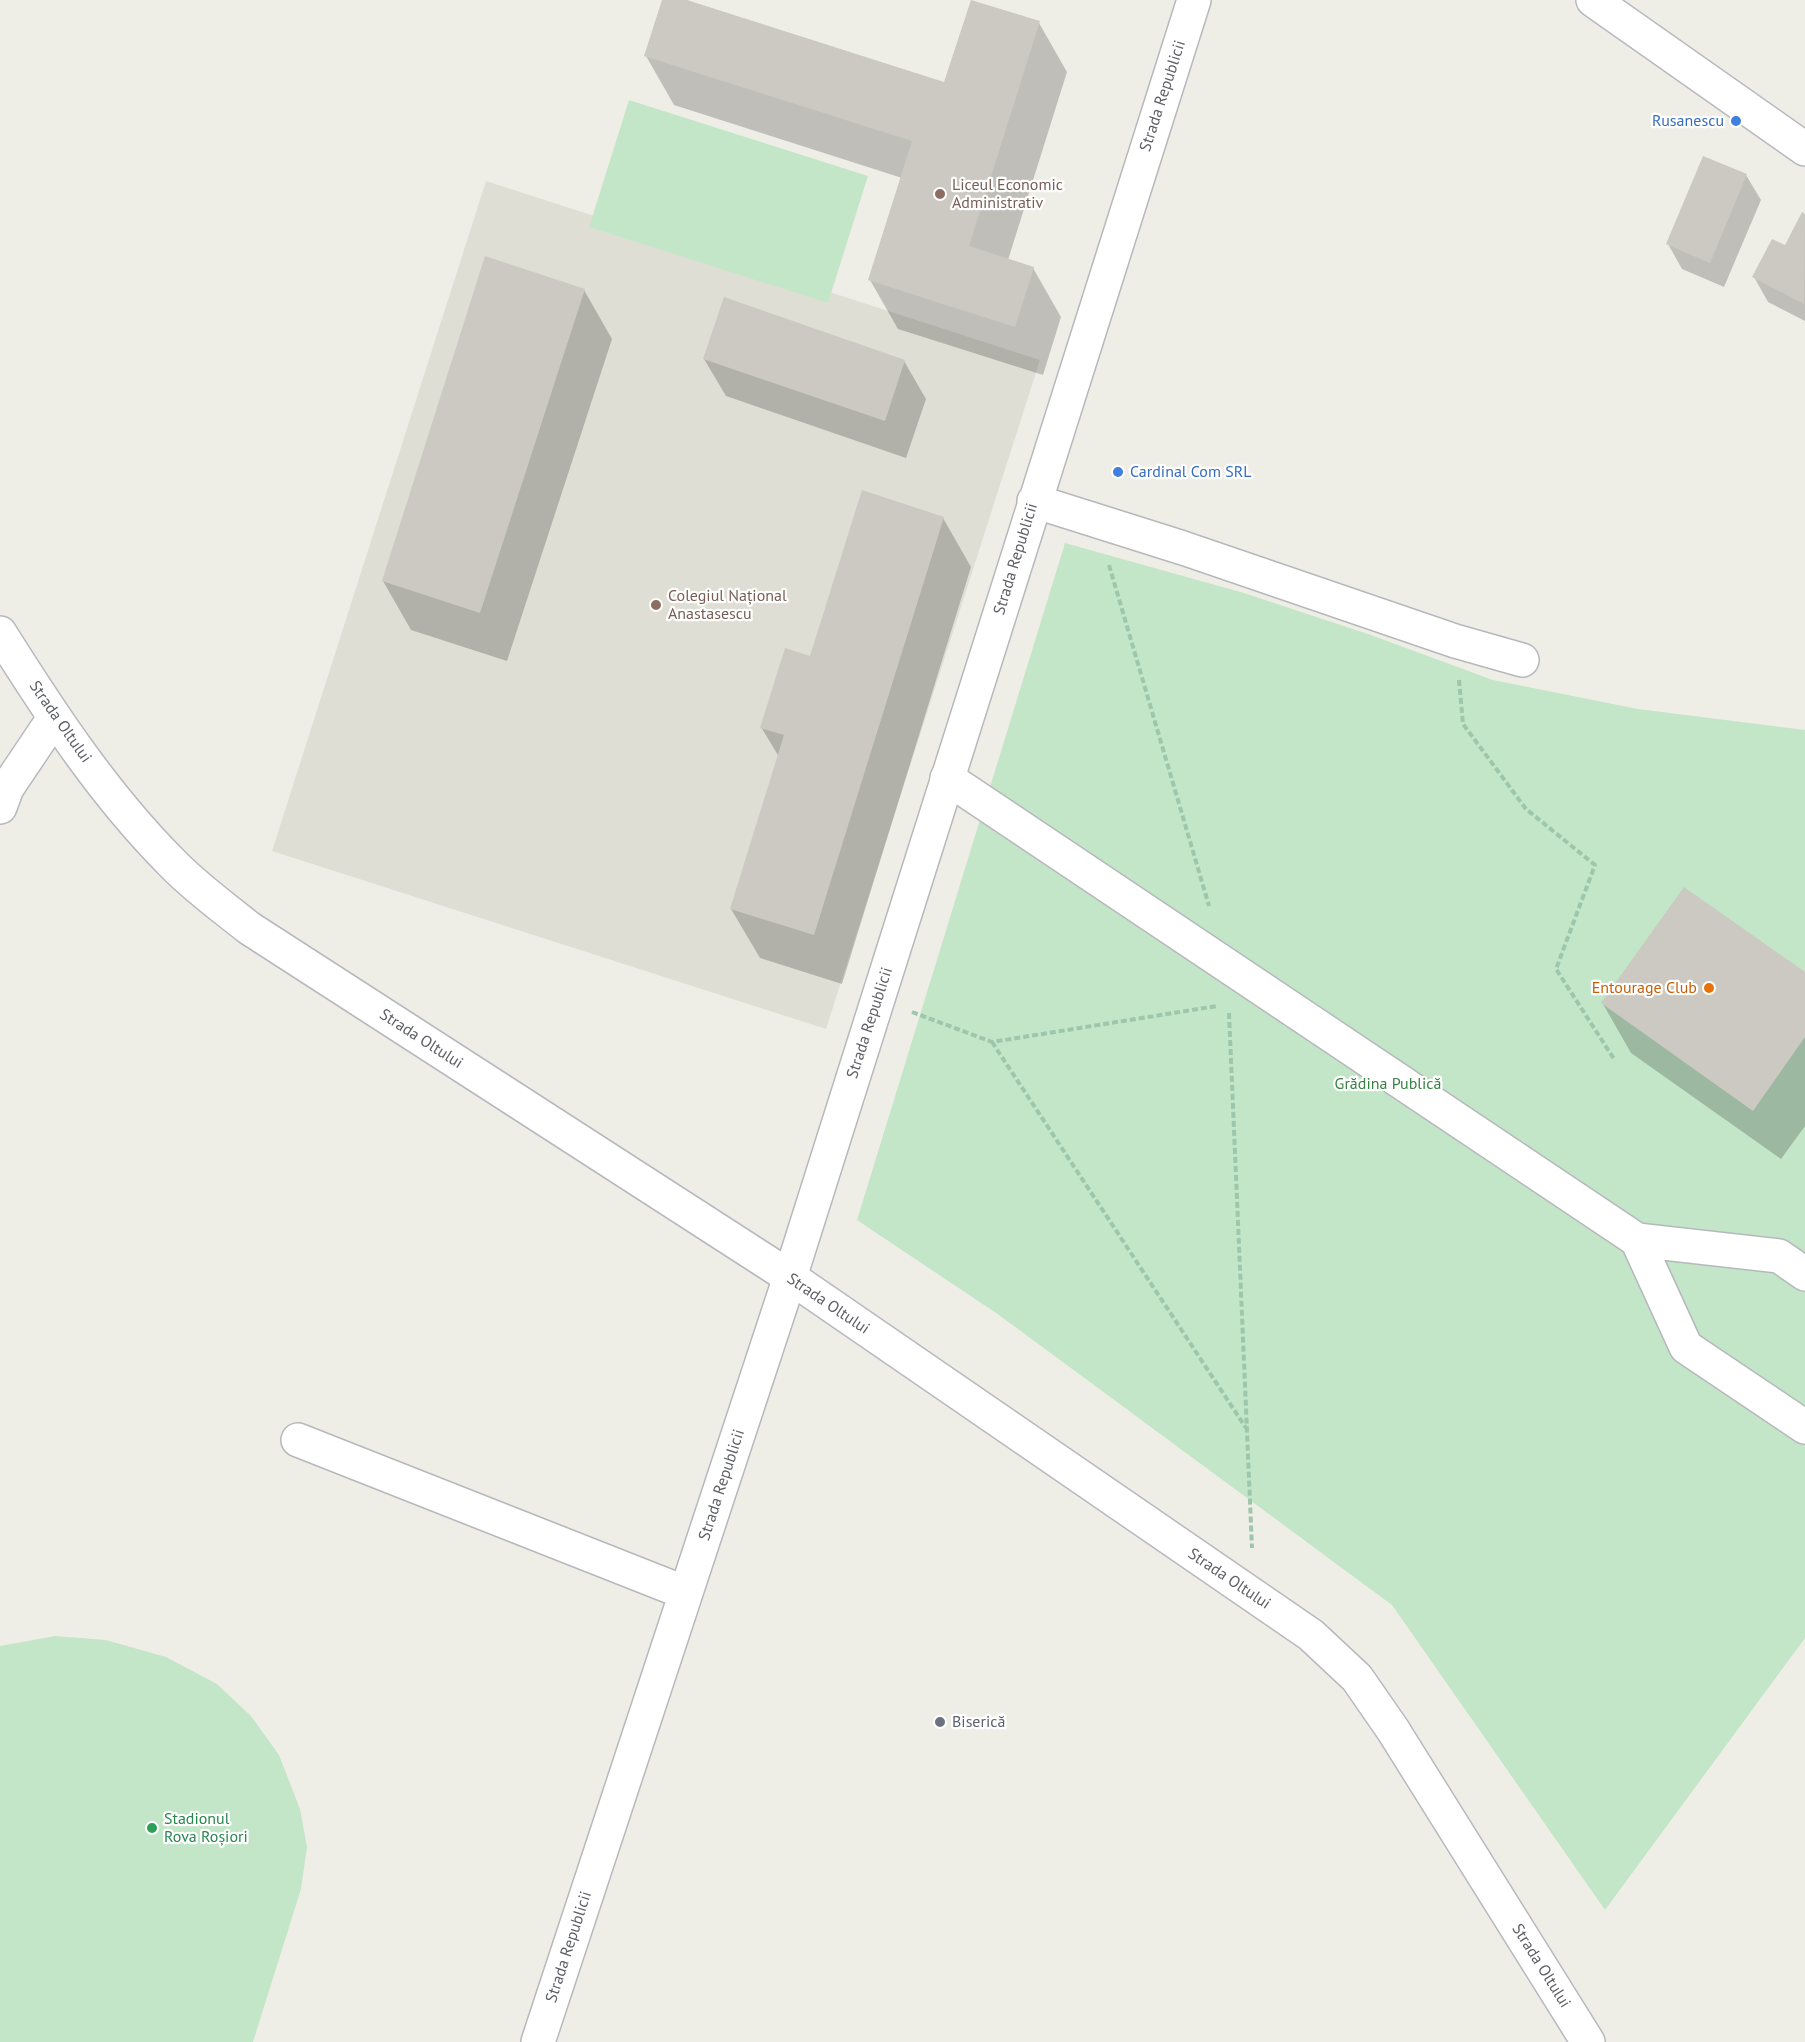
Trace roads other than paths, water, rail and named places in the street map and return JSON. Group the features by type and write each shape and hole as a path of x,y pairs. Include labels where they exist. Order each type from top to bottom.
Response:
{"street":[{"name":"Strada Republicii","path":"538,2042 790,1277 1194,0"},
{"path":"1593,0 1805,149"},
{"path":"1034,501 1316,592 1455,641 1522,660"},
{"name":"Strada Oltului","path":"0,633 54,718 120,806 173,864 249,928 790,1277 1311,1635 1357,1678 1393,1730 1588,2042"},
{"path":"0,807 8,788 54,718"},
{"path":"947,778 1637,1240 1779,1257 1805,1274"},
{"path":"1637,1240 1686,1347 1805,1427"},
{"path":"298,1440 686,1593"}],"place":[{"name":"Rusanescu","path":"1736,121"},
{"name":"Liceul Economic Administrativ","path":"940,194"},
{"name":"Cardinal Com SRL","path":"1118,472"},
{"name":"Colegiul Național Anastasescu","path":"656,605"},
{"name":"Entourage Club","path":"1709,988"},
{"name":"Biserică","path":"940,1722"},
{"name":"Stadionul Rova Roșiori","path":"152,1828"}],"park label":[{"name":"Grădina Publică","path":"1388,1084"}]}
